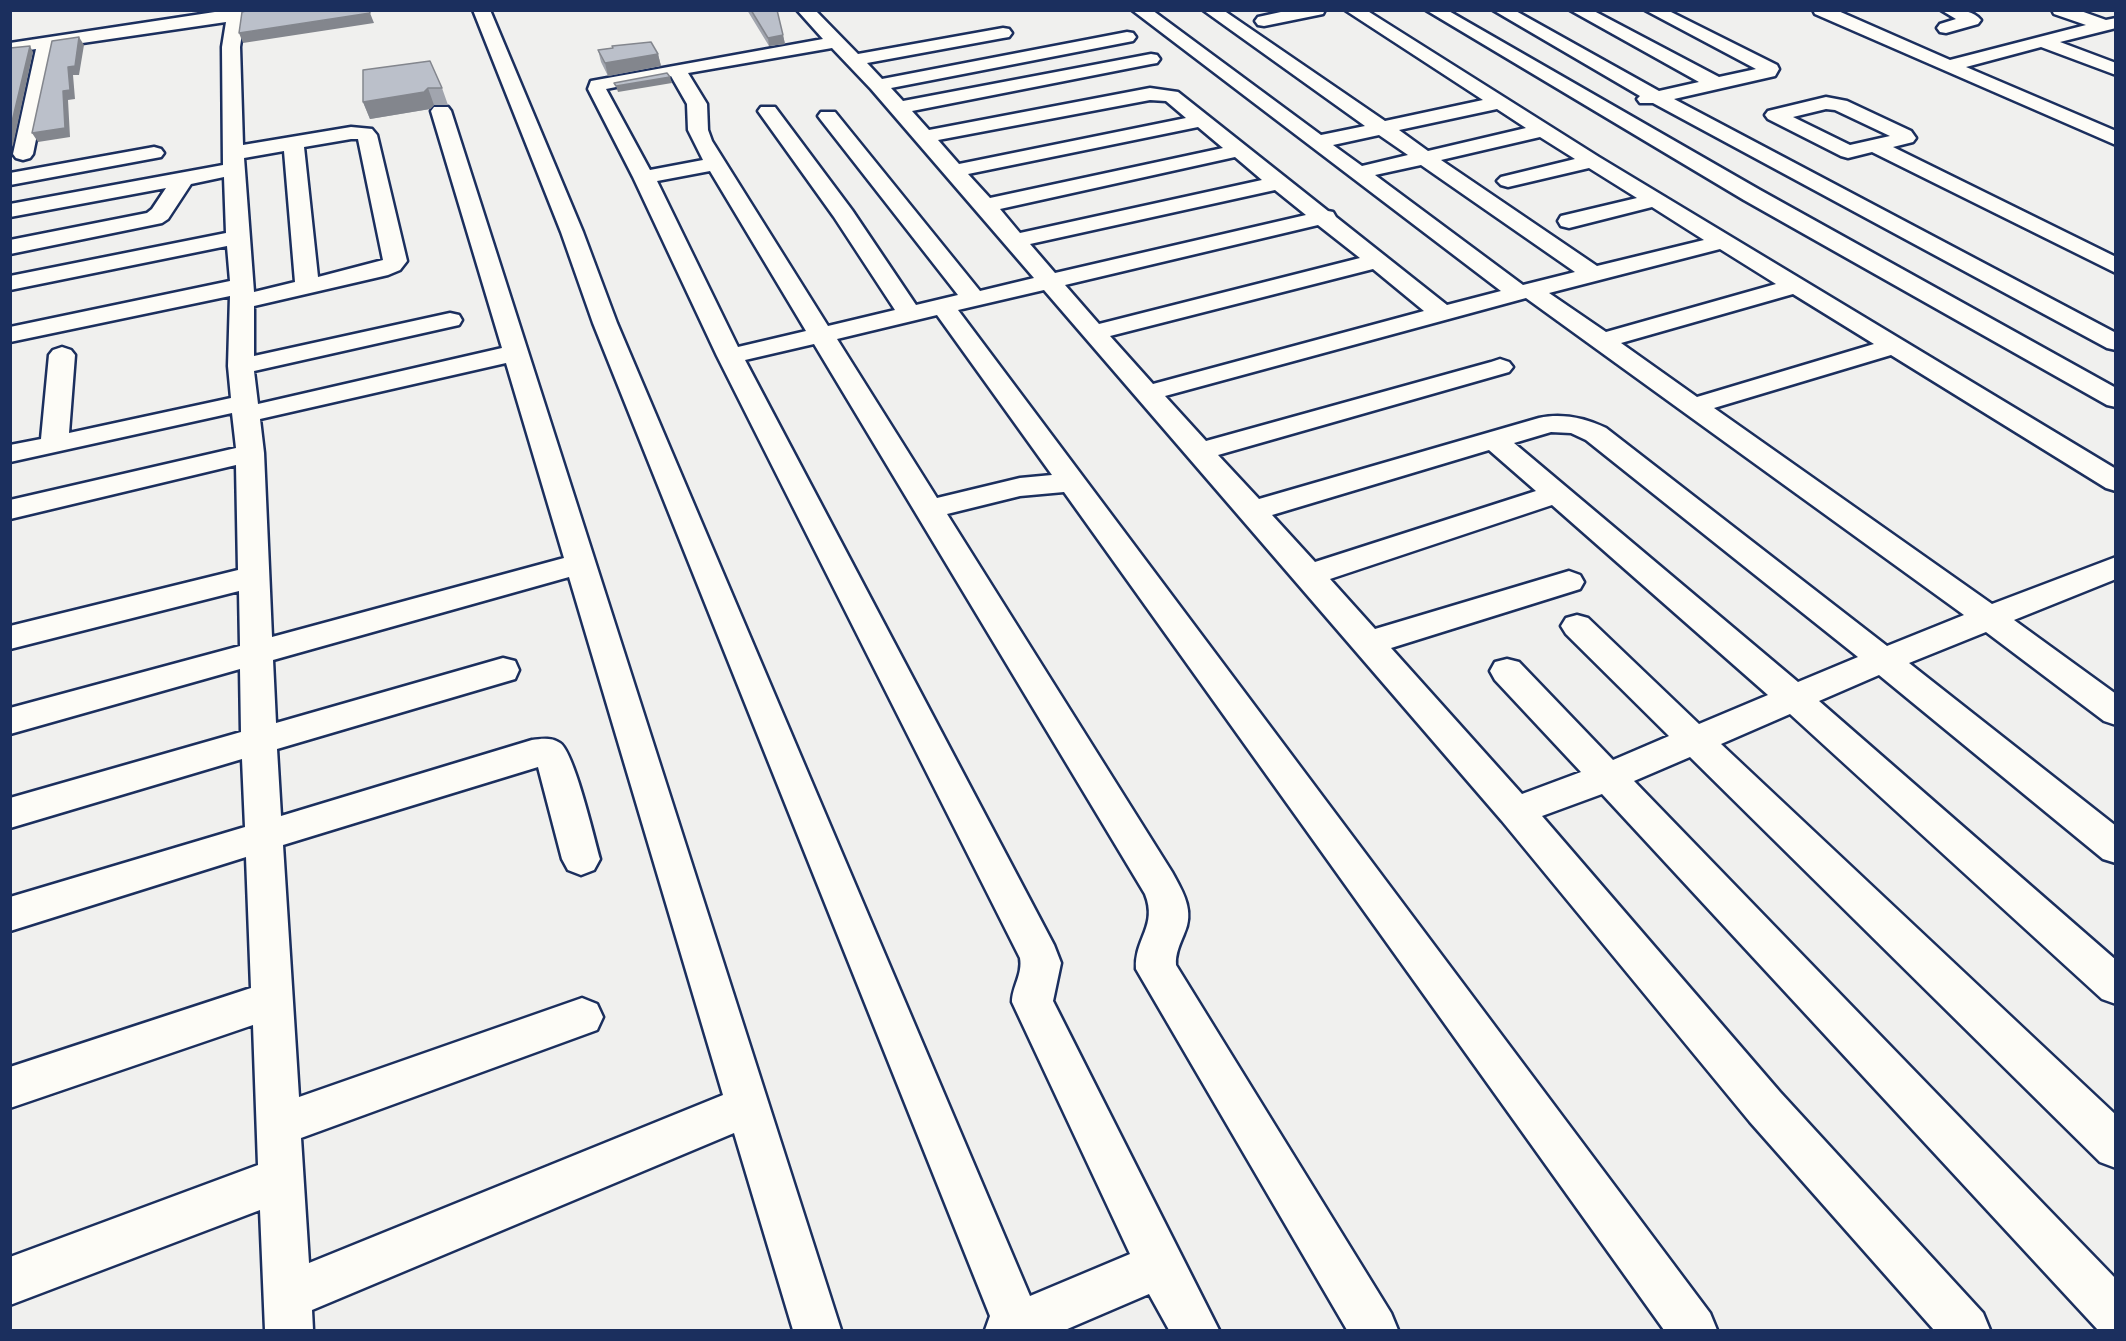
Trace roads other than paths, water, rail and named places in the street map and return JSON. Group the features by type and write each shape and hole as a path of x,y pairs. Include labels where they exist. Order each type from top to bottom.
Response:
{"street":[{"path":"10,48 270,10"},
{"path":"481,10 610,333 1016,1329 1160,1265"},
{"path":"805,10 888,97 985,206 1515,812 1765,1107 1966,1330"},
{"path":"1140,10 1359,173 1525,292 1602,341 1694,406 1988,617 2115,712"},
{"path":"1211,10 1593,274"},
{"path":"1264,21 1287,13 1317,10"},
{"path":"1353,10 1654,200 2115,482"},
{"path":"1434,10 1601,109 2115,399"},
{"path":"1502,10 1656,97 2115,343"},
{"path":"1578,10 1716,83"},
{"path":"1601,109 1768,72 1770,69 1653,10"},
{"path":"1821,10 1947,66 2111,134"},
{"path":"1946,28 1972,21 1949,10"},
{"path":"2060,10 2110,25"},
{"path":"238,13 231,47 241,294 241,366 250,453 259,741 288,1313 748,1106"},
{"path":"1947,66 2110,25"},
{"path":"1003,33 677,70 598,85 597,89 644,177 730,356 1040,957 1041,969 1032,994 1033,1002 1160,1265 1194,1330"},
{"path":"888,97 1127,37"},
{"path":"23,154 47,42"},
{"path":"2043,42 2115,70"},
{"path":"888,97 1042,80 1151,59"},
{"path":"677,70 697,104 698,130 716,164 1159,883 1169,904 1170,915 1168,925 1156,948 1154,958 1156,969 1374,1330"},
{"path":"1737,78 1797,108"},
{"path":"1042,80 1071,108"},
{"path":"923,137 1071,108 1162,93 1171,96 1325,217 1443,314"},
{"path":"1318,142 1498,103"},
{"path":"1834,103 1906,137 1877,147 1854,152 1842,150 1775,115 1797,108 1834,103"},
{"path":"441,111 817,1330"},
{"path":"768,111 844,215 942,306"},
{"path":"828,116 942,306 1693,1330"},
{"path":"954,171 1203,120"},
{"path":"1359,173 1542,130"},
{"path":"10,211 183,178 293,143 360,132 367,135 395,261 387,268 307,287 241,294 10,335"},
{"path":"293,143 307,287"},
{"path":"1877,147 2115,266"},
{"path":"985,206 1240,150"},
{"path":"10,179 154,153"},
{"path":"1508,181 1592,161"},
{"path":"644,177 716,164"},
{"path":"10,247 154,218 160,214 183,178"},
{"path":"1014,241 1281,182"},
{"path":"1222,195 1250,219"},
{"path":"1569,221 1654,200"},
{"path":"730,356 1049,281 1250,219 1325,217"},
{"path":"10,283 238,237"},
{"path":"1148,393 1593,274 1722,242"},
{"path":"1094,333 1377,261"},
{"path":"1602,341 1796,286"},
{"path":"241,366 450,320"},
{"path":"1694,406 1895,346"},
{"path":"10,454 244,409 515,352"},
{"path":"54,445 62,355"},
{"path":"1200,451 1500,367"},
{"path":"1252,511 1549,424 1568,423 1589,430 1883,660 2115,848"},
{"path":"1494,440 1794,698 2115,986"},
{"path":"10,510 250,453"},
{"path":"930,508 1020,487 1070,483"},
{"path":"1309,575 1556,494"},
{"path":"10,721 580,564"},
{"path":"1515,812 1606,777 1883,660 2115,567"},
{"path":"10,638 254,577"},
{"path":"1368,643 1569,582"},
{"path":"1577,626 1694,741 2010,1041 2115,1146"},
{"path":"10,813 502,670"},
{"path":"1507,672 2115,1314"},
{"path":"10,914 532,754 547,752 553,758 581,859"},
{"path":"10,1088 271,1000"},
{"path":"279,1125 582,1017"},
{"path":"10,1281 281,1179"}]}
